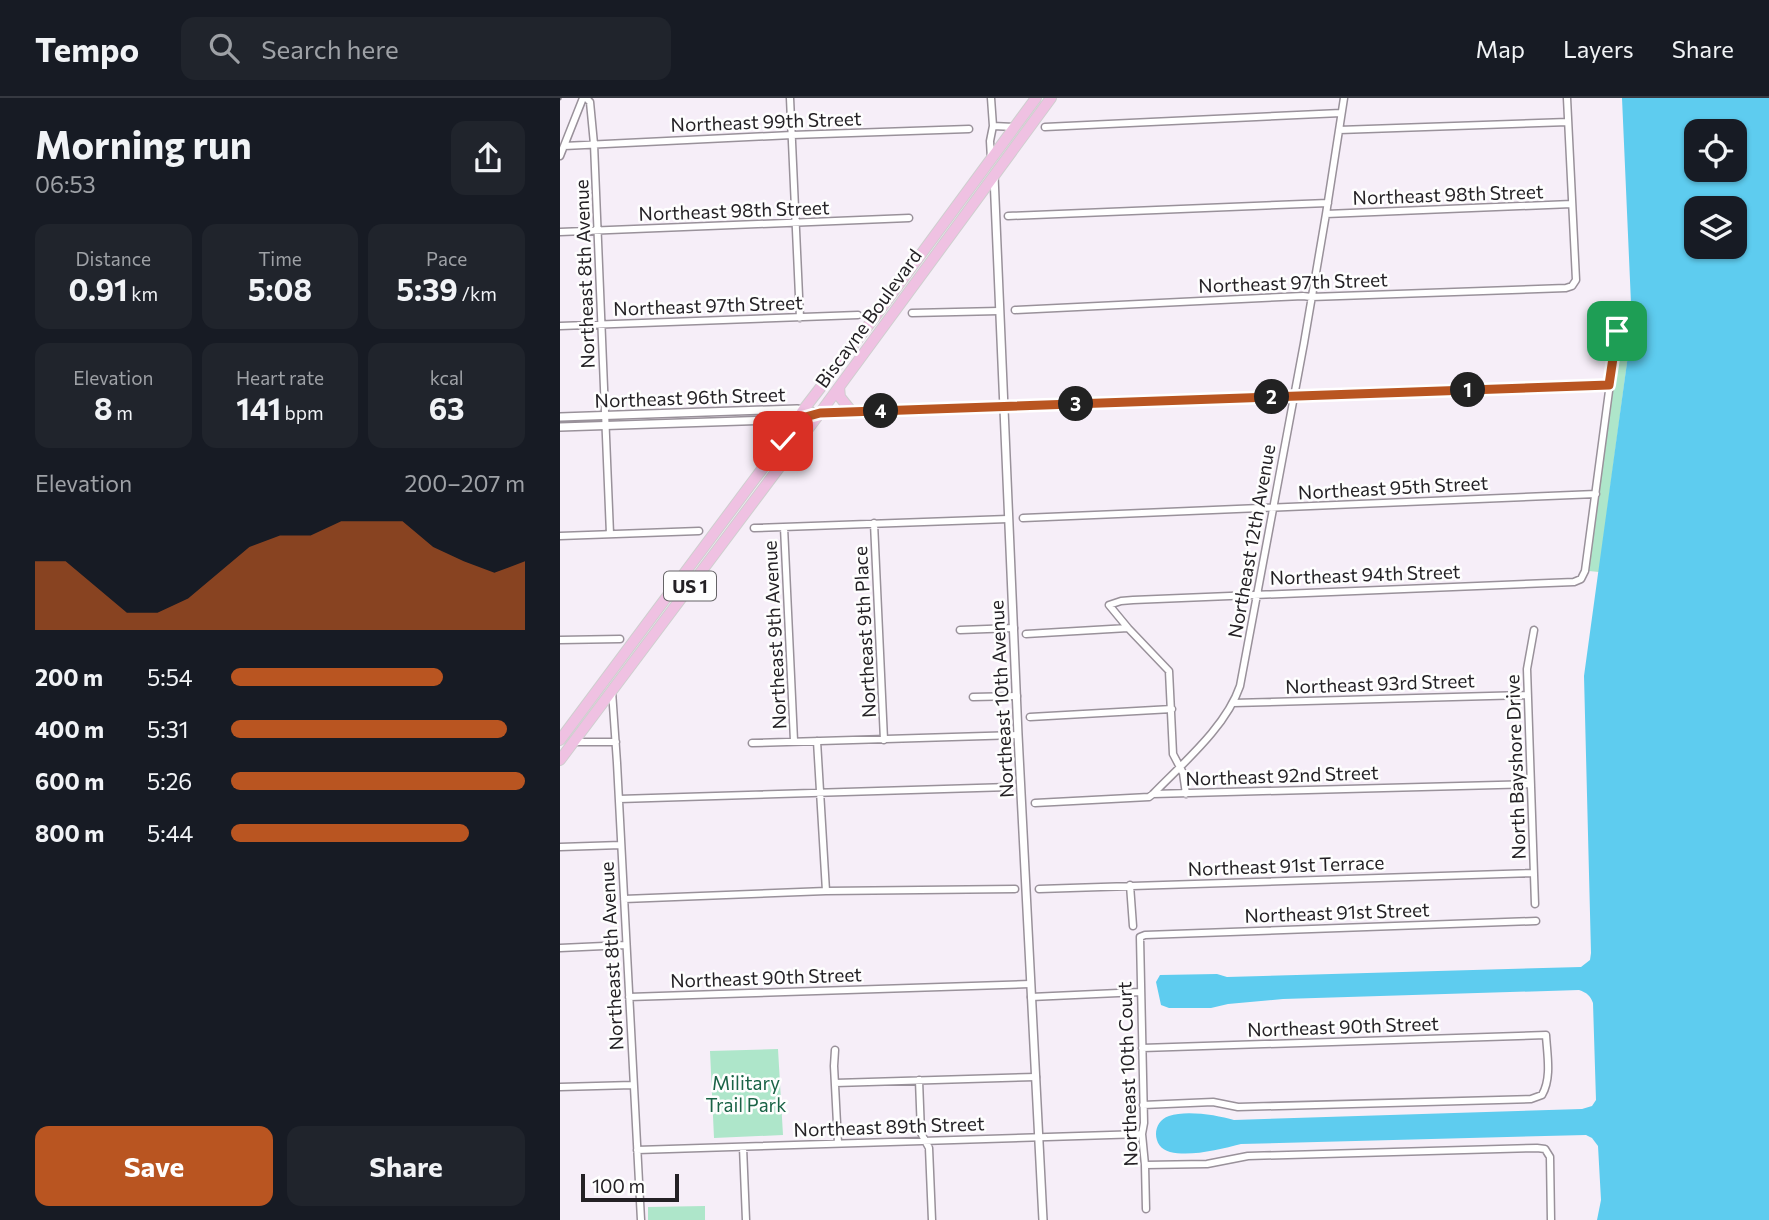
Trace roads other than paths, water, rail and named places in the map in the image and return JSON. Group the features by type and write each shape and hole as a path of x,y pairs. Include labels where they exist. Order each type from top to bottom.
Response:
{"main road":[{"name":"Biscayne Boulevard","path":"560,740 1036,98"},
{"name":"Biscayne Boulevard","path":"560,760 820,413 1051,98"},
{"path":"839,387 841,398 852,412"},
{"path":"772,419 780,424 783,441"},
{"path":"679,601 678,590 683,577"},
{"path":"612,691 613,669"}],"street":[{"name":"Northeast 8th Avenue","path":"584,98 590,102 594,144 610,534"},
{"path":"560,156 584,98"},
{"path":"790,98 800,318"},
{"path":"991,98 991,159"},
{"name":"Northeast 12th Avenue","path":"1153,794 1219,724 1233,703 1244,668 1326,215 1344,98"},
{"path":"1567,98 1572,204"},
{"path":"1045,127 1341,114"},
{"path":"1339,130 1568,122"},
{"path":"993,126 1014,127"},
{"name":"Northeast 99th Street","path":"564,146 969,129"},
{"name":"Northeast 10th Avenue","path":"994,176 1018,735 1043,1220"},
{"name":"Northeast 98th Street","path":"1008,216 1328,203"},
{"name":"Northeast 98th Street","path":"1326,215 1572,204"},
{"name":"Northeast 97th Street","path":"1015,310 1303,296 1566,288 1572,286 1576,280 1572,204"},
{"name":"Northeast 98th Street","path":"560,232 909,218"},
{"path":"912,313 999,311"},
{"name":"Northeast 97th Street","path":"560,326 858,316"},
{"path":"1595,494 1617,331"},
{"path":"1003,407 1609,385"},
{"name":"Northeast 96th Street","path":"560,426 798,419 820,413 1003,407"},
{"name":"Northeast 96th Street","path":"560,417 804,409 820,413"},
{"name":"Northeast 95th Street","path":"1023,518 1595,494"},
{"name":"Northeast 94th Street","path":"1128,628 1109,605 1121,601 1258,594 1574,582 1581,579 1585,571 1595,494"},
{"path":"754,528 1008,519"},
{"name":"Northeast 9th Place","path":"874,523 884,740"},
{"name":"Northeast 9th Avenue","path":"784,527 794,741"},
{"path":"560,536 699,531"},
{"path":"960,630 1014,628"},
{"path":"1026,634 1128,628 1169,671 1174,754 1183,773 1186,794"},
{"name":"North Bayshore Drive","path":"1534,630 1527,669 1535,904"},
{"path":"560,640 620,639"},
{"name":"Northeast 8th Avenue","path":"612,691 641,1220"},
{"path":"973,697 1017,695"},
{"name":"Northeast 93rd Street","path":"1233,703 1528,695"},
{"path":"1030,717 1172,709"},
{"path":"752,743 1018,735"},
{"path":"817,741 826,891"},
{"path":"573,742 616,742"},
{"name":"Northeast 92nd Street","path":"1035,803 1149,797 1153,794 1531,784"},
{"path":"619,799 1010,787"},
{"path":"560,847 621,845"},
{"name":"Northeast 91st Terrace","path":"1040,889 1534,873"},
{"path":"1130,885 1133,926"},
{"path":"624,899 826,891 1015,889"},
{"name":"Northeast 91st Street","path":"1140,937 1536,921"},
{"name":"Northeast 10th Court","path":"1140,937 1142,1134 1146,1165 1146,1209"},
{"path":"560,948 626,945"},
{"name":"Northeast 90th Street","path":"629,997 1030,984"},
{"path":"1031,997 1140,992"},
{"name":"Northeast 90th Street","path":"1142,1048 1546,1035 1548,1085 1542,1095 1531,1098 1238,1107 1213,1102 1143,1105"},
{"path":"835,1050 838,1143"},
{"path":"835,1083 1036,1077"},
{"path":"919,1080 921,1133 929,1148 932,1220"},
{"path":"560,1087 633,1085"},
{"name":"Northeast 89th Street","path":"637,1150 1142,1134"},
{"path":"743,1147 746,1220"},
{"path":"1146,1165 1207,1164 1248,1156 1545,1149 1550,1157 1551,1220"}],"water":[{"path":"1622,98 1769,98 1769,1220 1597,1220 1601,1200 1598,1146 1586,1135 1241,1144 1187,1154 1164,1150 1156,1135 1159,1124 1169,1116 1184,1113 1234,1120 1582,1109 1592,1106 1596,1100 1593,1003 1588,995 1579,990 1283,999 1211,1008 1169,1008 1161,1005 1156,982 1160,975 1217,974 1227,977 1581,967 1590,960 1591,953 1584,676 1632,326"}],"park label":[{"name":"Military Trail Park","path":"746,1093"}]}
